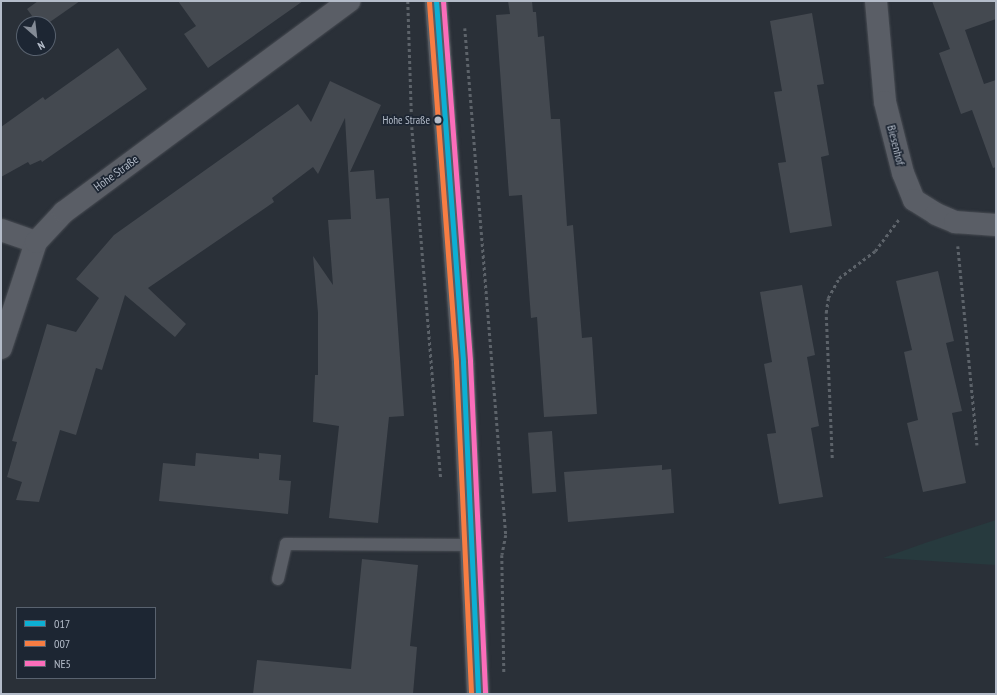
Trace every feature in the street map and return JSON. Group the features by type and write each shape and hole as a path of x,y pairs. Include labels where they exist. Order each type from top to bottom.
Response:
{"street":[{"name":"Hohe Straße","path":"1,348 36,242 64,212 349,1"},
{"path":"436,1 462,354 473,545 478,694"},
{"name":"Biesenhof","path":"876,1 885,102 903,173 914,200"},
{"path":"914,200 936,214 955,222 996,225"},
{"path":"1,230 36,242"}],"lane":[{"path":"278,579 286,544 473,545"}],"path":[{"path":"408,1 412,127 442,483"},
{"path":"832,458 826,313 828,298 839,278 875,251 914,200"},
{"path":"955,222 977,445"}],"green space":[{"path":"996,520 996,565 883,558 925,543"}],"building":[{"path":"38,1 80,1 56,18 56,16 32,16 27,9"},
{"path":"178,1 303,1 208,68 184,34 196,26"},
{"path":"508,1 532,1 533,12 536,12 538,37 544,36 551,119 560,119 567,226 573,225 582,338 592,337 597,414 544,417 537,317 531,318 522,195 509,196 496,15 510,14"},
{"path":"932,1 996,1 996,19 965,30 984,84 996,80 996,167 993,168 972,110 961,114 939,53 950,49"},
{"path":"812,13 824,84 817,85 829,155 821,157 832,226 790,233 778,163 786,162 774,92 782,91 770,21"},
{"path":"118,48 147,89 42,162 41,160 30,165 28,162 1,177 1,127 43,97 45,100"},
{"path":"330,81 381,105 350,172 374,170 376,199 389,198 404,416 389,417 378,523 329,518 339,426 313,422 315,375 318,375 318,313 313,256 333,285 328,220 351,219 345,118 318,174 313,167 272,198 274,202 148,288 186,324 175,337 125,295 102,370 96,368 76,435 60,430 39,502 16,500 22,482 7,477 17,442 12,441 47,324 76,332 99,298 76,279 114,235 298,104 311,122"},
{"path":"938,271 954,341 946,343 962,411 952,413 966,483 923,492 907,423 918,420 904,352 912,350 896,281"},
{"path":"802,285 815,355 807,357 819,426 811,428 823,497 779,504 767,434 776,433 764,364 772,362 760,292"},
{"path":"552,431 556,492 532,494 528,433"},
{"path":"196,453 259,459 259,453 281,455 279,480 291,481 288,514 159,501 163,463 195,466"},
{"path":"662,465 662,470 671,469 674,513 568,522 564,472"},
{"path":"362,559 418,565 410,646 417,647 413,694 253,694 257,660 351,669"}],"transit line":[{"name":"017","path":"436,1 463,362 478,694"},
{"name":"NE5","path":"443,1 470,361 485,694"},
{"name":"007","path":"429,2 456,362 471,694"}],"place":[{"name":"Hohe Straße","path":"438,120"}]}
